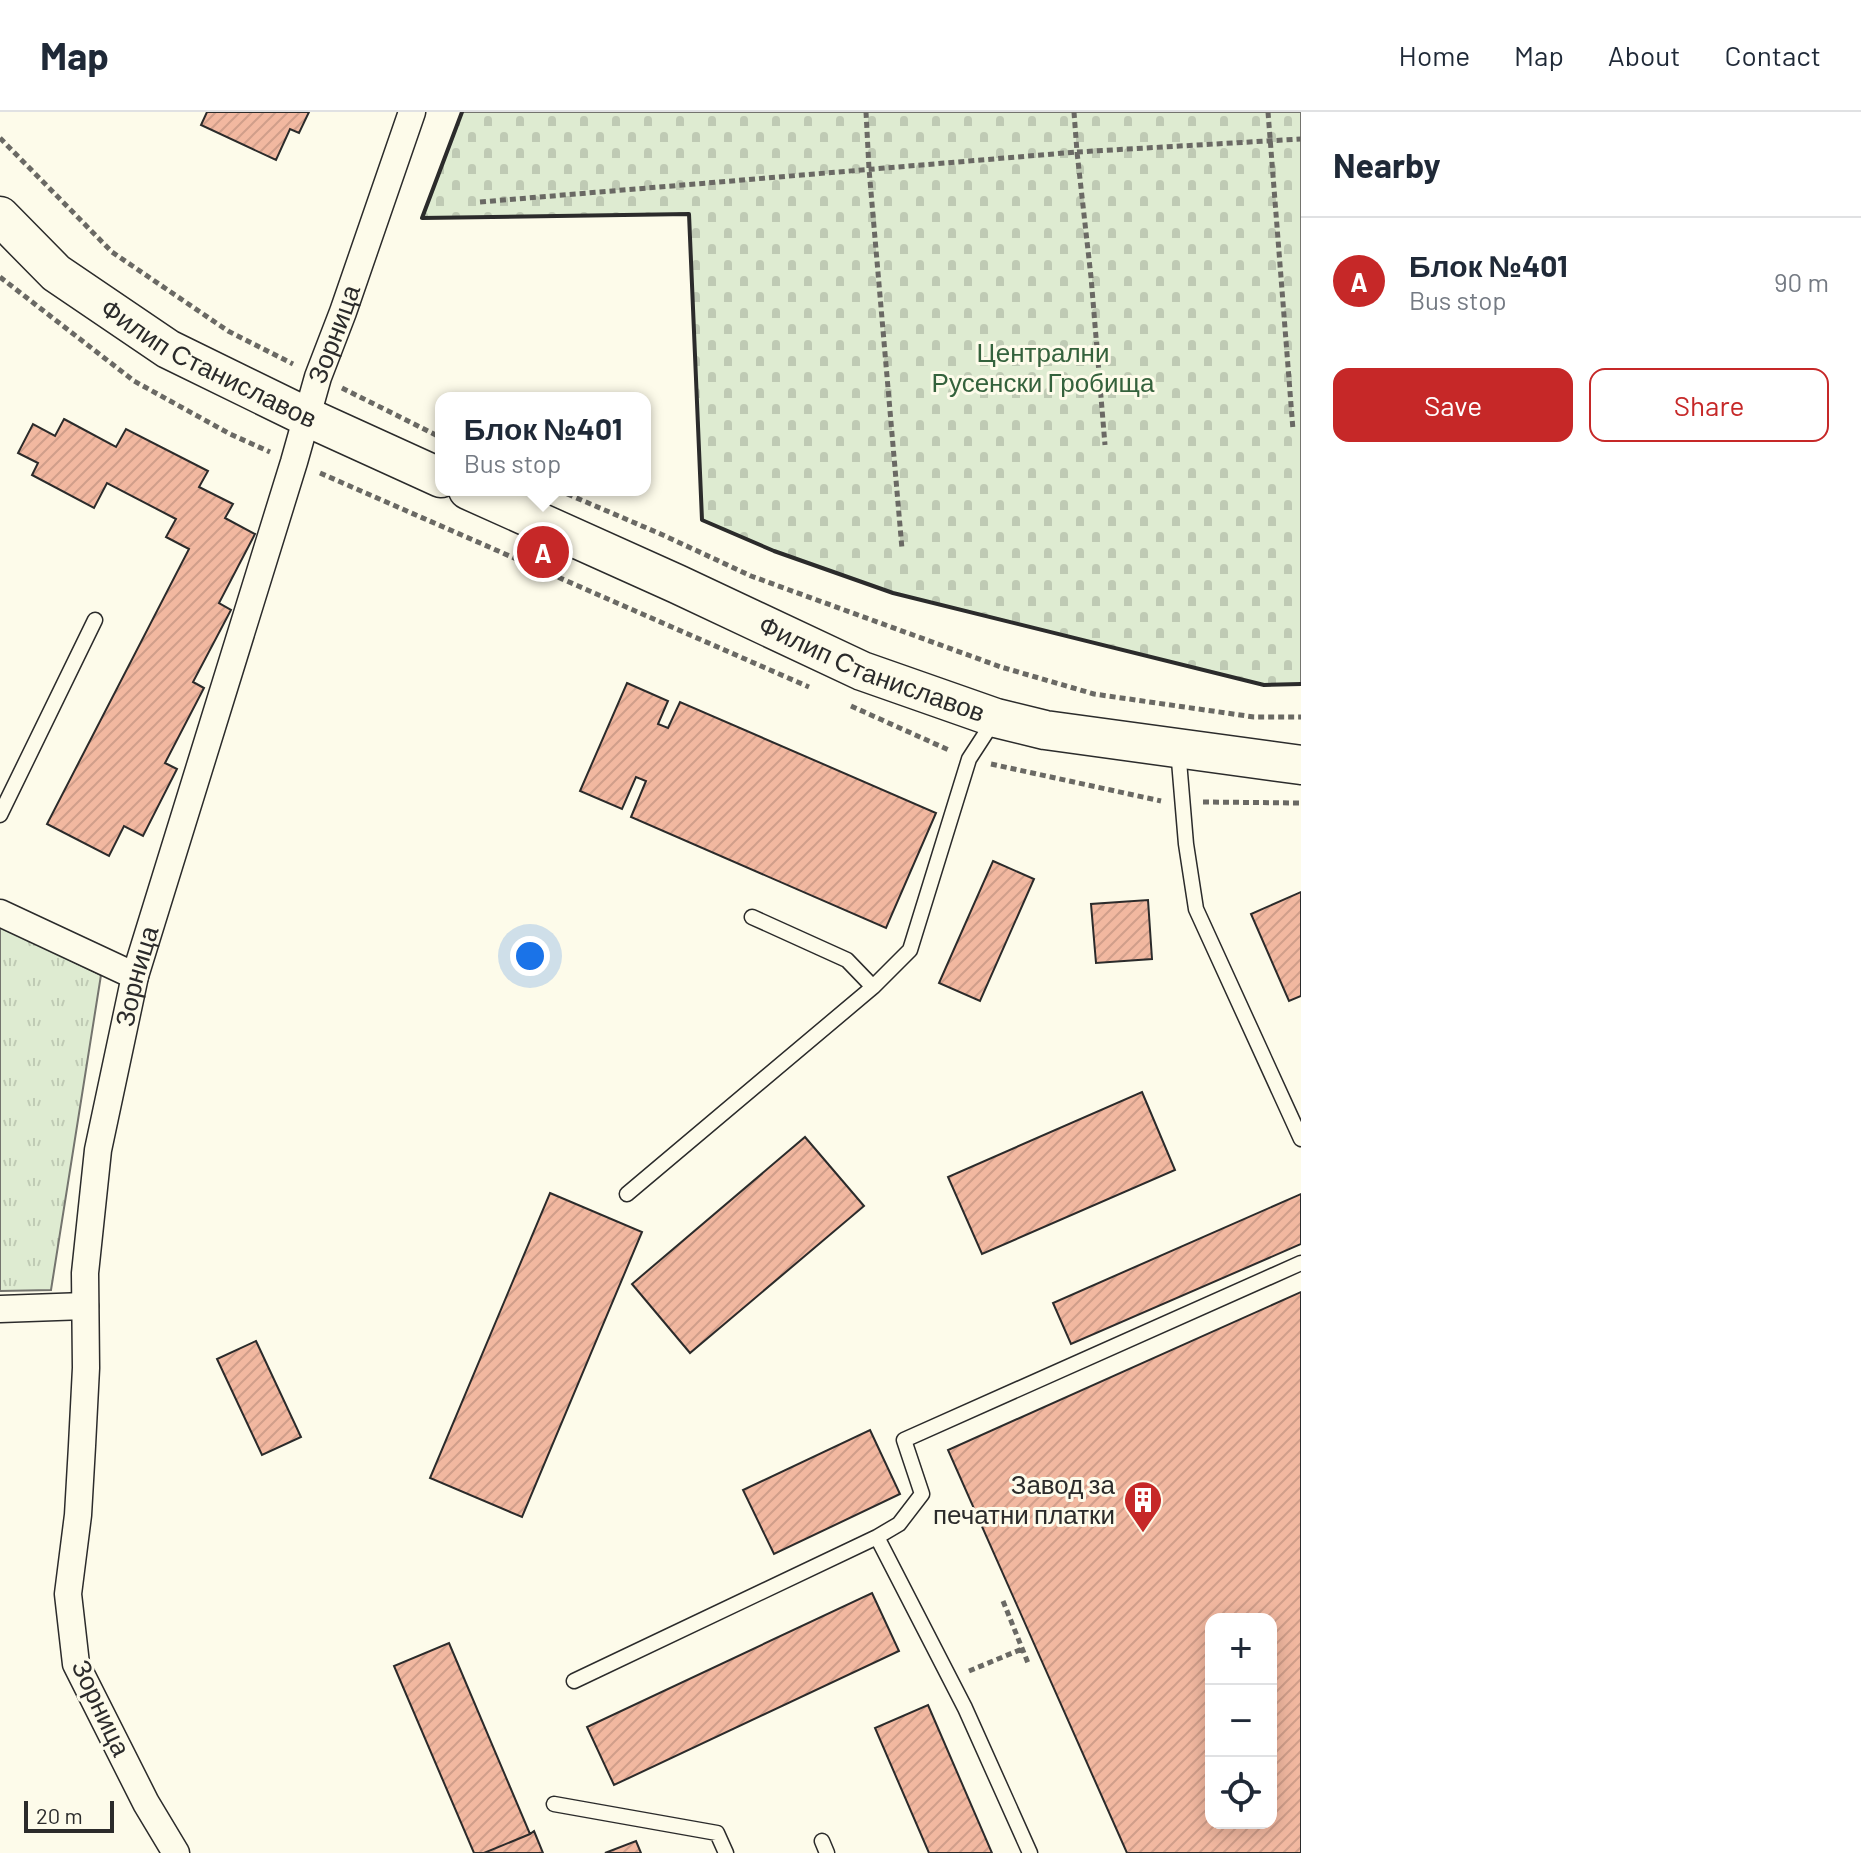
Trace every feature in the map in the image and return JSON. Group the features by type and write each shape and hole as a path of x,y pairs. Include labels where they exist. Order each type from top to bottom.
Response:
{"main road":[{"name":"Филип Станиславов","path":"0,216 56,273 168,349 435,475"},
{"name":"Филип Станиславов","path":"481,496 862,671 996,718 1045,730 1301,765"}],"street":[{"name":"Зорница","path":"176,1853 146,1803 76,1664 68,1594 78,1515 82,1446 86,1368 85,1273 98,1150 135,976 318,377 412,112"},
{"path":"0,913 135,976"},
{"path":"0,1309 85,1306"}],"lane":[{"path":"0,815 95,620"},
{"path":"627,1194 873,987 910,950 969,759 996,718"},
{"path":"1178,748 1186,844 1196,909 1301,1139"},
{"path":"752,917 847,960 873,987"},
{"path":"574,1681 899,1524 922,1494 904,1440 1301,1263"},
{"path":"877,1537 950,1679 1030,1853"},
{"path":"554,1804 717,1833 726,1853"}],"path":[{"path":"866,112 902,549"},
{"path":"1074,112 1105,445"},
{"path":"1268,112 1293,430"},
{"path":"0,138 112,252 228,331 435,435"},
{"path":"480,202 1077,152 1301,139"},
{"path":"572,496 751,576 1001,667 1094,694 1254,717 1301,717"},
{"path":"1003,1601 1028,1663"},
{"path":"950,1679 1022,1649"}],"green space":[{"name":"Централни Русенски Гробища","path":"462,112 1301,112 1301,684 1264,685 893,593 774,551 702,520 689,214 422,218"},
{"path":"0,926 101,975 51,1290 0,1291"}],"building":[{"path":"207,112 309,112 299,133 290,129 276,160 201,125"},
{"path":"64,419 116,447 126,429 208,471 199,487 233,504 225,518 255,534 219,603 231,610 193,682 204,688 165,763 177,769 143,836 124,826 109,856 47,824 189,549 166,537 176,519 107,483 94,508 32,475 38,463 18,453 33,424 55,436"},
{"path":"627,683 668,701 658,724 668,728 680,702 936,813 886,928 631,817 646,781 636,777 622,809 580,791"},
{"path":"993,861 1034,879 980,1001 939,983"},
{"path":"1301,892 1301,996 1289,1001 1251,914"},
{"path":"1148,900 1152,959 1096,963 1091,904"},
{"path":"1142,1092 1175,1170 982,1254 948,1177"},
{"path":"805,1137 864,1206 690,1353 632,1284"},
{"path":"550,1193 642,1232 522,1517 430,1478"},
{"path":"1301,1194 1301,1244 1071,1344 1053,1303"},
{"name":"Завод за печатни платки","path":"1301,1292 1301,1853 1127,1853 948,1450"},
{"path":"256,1341 301,1437 262,1455 217,1359"},
{"path":"870,1430 900,1494 774,1554 743,1490"},
{"path":"872,1593 899,1651 614,1785 587,1727"},
{"path":"449,1643 530,1834 484,1853 474,1853 394,1666"},
{"path":"928,1705 992,1853 929,1853 875,1728"},
{"path":"534,1831 543,1853 484,1853 530,1834"},
{"path":"636,1841 641,1853 605,1853"}],"wall":[{"path":"462,112 422,218 689,214 702,520 774,551 893,593 1264,685 1301,684"}],"place":[{"name":"Блок №401","path":"543,552"},
{"name":"Завод за печатни платки","path":"1143,1534"}]}
